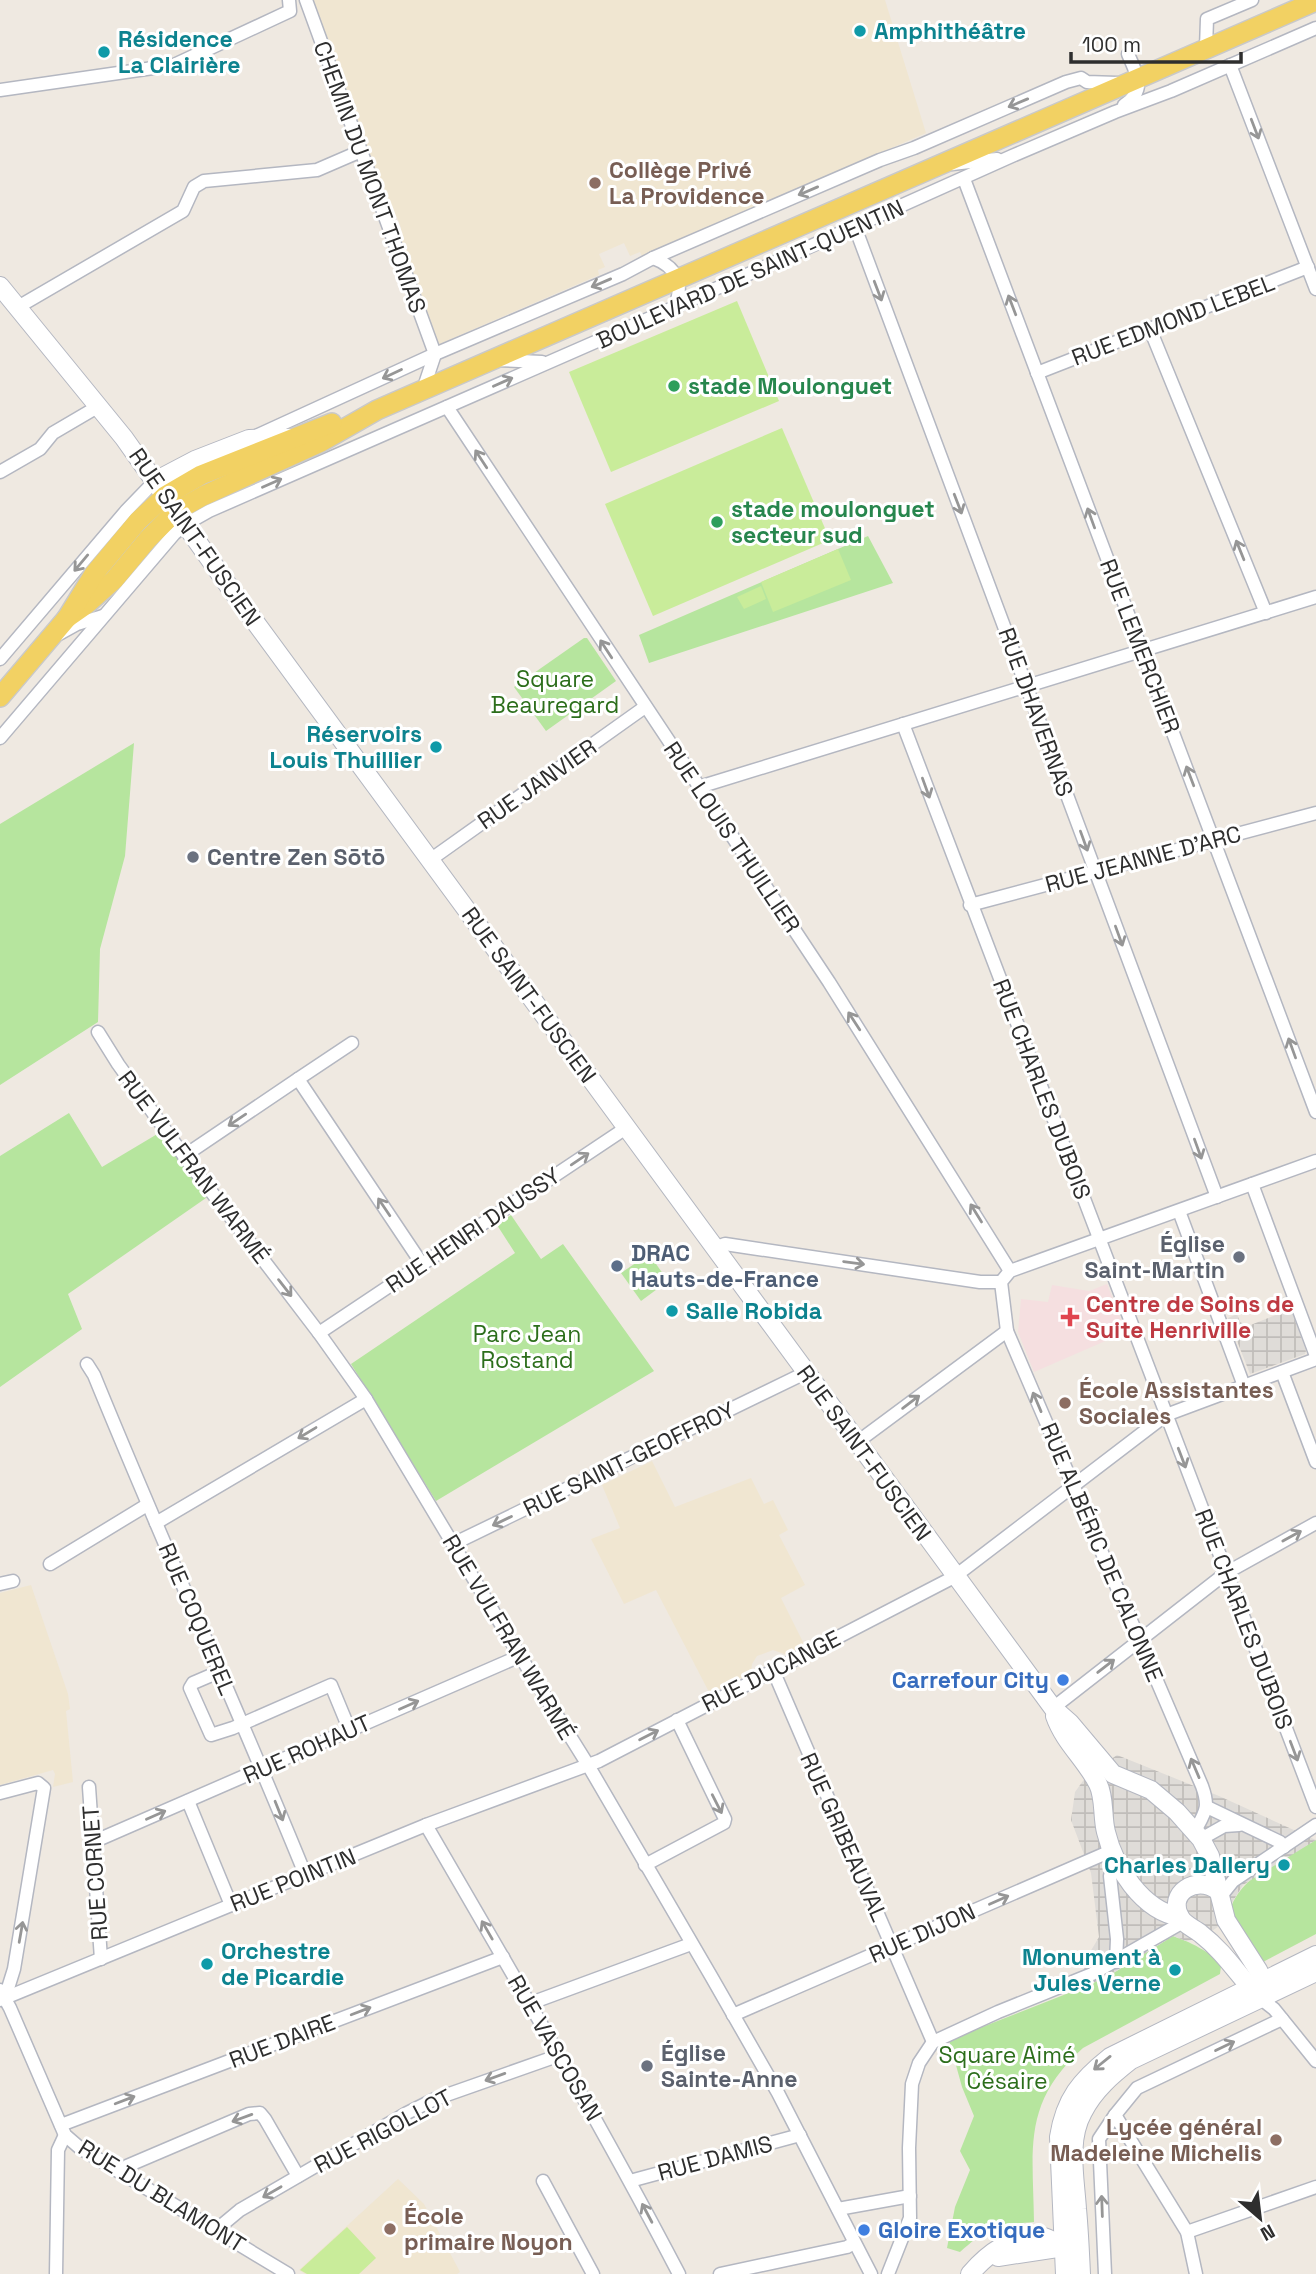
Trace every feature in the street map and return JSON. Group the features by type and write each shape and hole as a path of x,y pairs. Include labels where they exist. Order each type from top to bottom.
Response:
{"main road":[{"name":"BOULEVARD DE SAINT-QUENTIN","path":"171,503 203,496 321,442 377,410 1316,1"},
{"name":"RUE SAINT-FUSCIEN","path":"0,286 99,405 954,1577 1052,1708 1070,1723 1098,1770"},
{"name":"BOULEVARD DE SAINT-QUENTIN","path":"171,503 201,475 356,414 377,410"},
{"path":"67,618 114,580 148,539 195,460 249,439 295,438"},
{"path":"0,697 67,618 94,574 138,521 171,503"},
{"path":"1266,1997 1186,1923 1177,1903 1184,1890 1197,1883 1204,1883 1220,1899 1219,1921 1210,1927 1186,1923 1153,1906 1113,1855 1103,1820 1098,1770 1151,1790 1167,1802 1198,1835 1210,1856 1229,1927 1266,1997"},
{"path":"1102,1796 1111,1786 1126,1781"},
{"path":"1266,1997 1316,1955"},
{"path":"1081,2274 1072,2247 1059,2137 1063,2115 1072,2095 1095,2069 1110,2057 1315,1977"},
{"path":"975,2268 1013,2253 1072,2247"},
{"path":"1065,2274 1072,2247"}],"street":[{"path":"0,90 174,65 290,10 289,0"},
{"name":"CHEMIN DU MONT THOMAS","path":"306,0 435,354"},
{"path":"1206,48 1207,19 1252,0"},
{"name":"BOULEVARD DE SAINT-QUENTIN","path":"171,503 209,511 674,308 1115,111 1142,103 1316,28"},
{"path":"1115,111 1132,100 1138,91 1128,54"},
{"path":"1230,65 1316,289"},
{"name":"BOULEVARD DE SAINT-QUENTIN","path":"249,439 435,354 623,274 653,258 1066,82 1081,78 1087,82 1100,83 1133,80"},
{"path":"18,307 183,211 194,187 204,181 317,170 361,151"},
{"path":"938,165 1012,156"},
{"name":"RUE LEMERCHIER","path":"964,179 1316,1112"},
{"name":"RUE DHAVERNAS","path":"855,227 1217,1197"},
{"path":"653,258 673,268 678,279 679,292 674,308"},
{"name":"RUE EDMOND LEBEL","path":"1037,373 1308,267"},
{"path":"1150,329 1266,613"},
{"path":"423,390 435,354"},
{"path":"493,359 552,361"},
{"path":"0,472 40,449 53,433 99,405"},
{"name":"RUE LOUIS THUILLIER","path":"447,407 878,1058 1006,1276"},
{"path":"0,659 126,511 171,503 174,534 0,738"},
{"path":"699,787 1316,597"},
{"path":"46,642 78,624 104,616"},
{"name":"RUE JANVIER","path":"429,860 645,707"},
{"name":"RUE CHARLES DUBOIS","path":"903,724 1316,1807"},
{"name":"RUE JEANNE D'ARC","path":"970,905 1316,813"},
{"name":"RUE VULFRAN WARMÉ","path":"98,1032 184,1156 366,1399 588,1765 733,2015 800,2135 871,2274"},
{"path":"184,1156 352,1043"},
{"path":"298,1079 422,1264"},
{"name":"RUE HENRI DAUSSY","path":"319,1333 626,1128"},
{"path":"714,1248 725,1244 980,1282 1006,1276 1316,1161"},
{"path":"1252,1184 1316,1358"},
{"path":"1179,1211 1244,1386"},
{"name":"RUE ALBÉRIC DE CALONNE","path":"1006,1276 1007,1331 1202,1786 1207,1807"},
{"path":"856,1443 1007,1331"},
{"name":"RUE DUCANGE","path":"588,1765 954,1577 1166,1415 1316,1358"},
{"name":"RUE COQUEREL","path":"87,1364 221,1671 305,1874"},
{"path":"1282,1372 1316,1462"},
{"name":"RUE SAINT-GEOFFROY","path":"453,1544 805,1373"},
{"path":"156,1523 366,1399"},
{"path":"50,1564 147,1505"},
{"path":"1052,1708 1226,1573 1316,1523"},
{"name":"RUE ROHAUT","path":"93,1842 520,1656"},
{"name":"RUE GRIBEAUVAL","path":"773,1670 933,2042"},
{"path":"221,1671 193,1683 190,1688 211,1735 331,1685 350,1731"},
{"path":"645,1865 724,1823 725,1819 677,1720"},
{"name":"RUE POINTIN","path":"2,1996 101,1959 426,1825 588,1765"},
{"path":"0,1793 38,1783 44,1788 14,1969 2,1996"},
{"name":"RUE CORNET","path":"89,1787 101,1959"},
{"path":"188,1801 231,1905"},
{"path":"1198,1835 1207,1807 1280,1842 1284,1847"},
{"path":"1198,1835 1232,1824 1243,1825"},
{"name":"RUE VASCOSAN","path":"426,1825 560,2054 679,2274"},
{"path":"1220,1899 1233,1881 1316,1825"},
{"path":"1113,1855 1110,1876 1117,1940 1116,1962"},
{"name":"RUE DIJON","path":"733,2015 1113,1855"},
{"path":"888,2274 910,2218 912,2084 919,2063 933,2042 1116,1962 1165,1931 1186,1923"},
{"path":"531,2003 691,1944"},
{"name":"RUE DAIRE","path":"63,2130 503,1957"},
{"name":"RUE DU BLAMONT","path":"2,1996 63,2130 80,2148 288,2274"},
{"path":"1105,2274 1099,2139 1137,2088 1266,1997 1316,2062"},
{"name":"RUE RIGOLLOT","path":"216,2230 240,2210 435,2099 560,2054"},
{"path":"121,2173 127,2166 249,2114 260,2113 298,2176"},
{"path":"1115,2115 1187,2232 1196,2274"},
{"path":"56,2274 58,2150 63,2130"},
{"name":"RUE DAMIS","path":"630,2180 800,2135"},
{"path":"544,2181 593,2274"},
{"path":"1187,2232 1316,2187"},
{"path":"838,2209 910,2196"},
{"path":"720,2274 847,2247 854,2243"}],"shaded area":[{"name":"Collège Privé La Providence","path":"312,0 885,0 926,133 642,256 640,252 630,256 624,243 599,254 605,267 598,270 599,275 437,345 399,234 399,222 396,216 390,213"},
{"name":"Centre de Soins de Suite Henriville","path":"1107,1284 1126,1332 1034,1372 1018,1332 1021,1299 1048,1302 1052,1285 1089,1291"},
{"path":"1286,1296 1305,1354 1250,1374 1228,1318 1237,1314 1240,1322 1248,1326 1278,1314 1281,1306 1278,1299"},
{"path":"652,1461 675,1507 751,1478 764,1504 773,1500 788,1530 779,1535 805,1585 781,1598 805,1646 787,1655 773,1650 757,1656 751,1673 710,1694 656,1590 624,1604 591,1539 620,1528 602,1485"},
{"path":"31,1585 68,1694 70,1709 66,1711 73,1782 53,1787 53,1770 0,1785 0,1593"},
{"path":"1117,1755 1219,1796 1316,1840 1243,1885 1219,1926 1202,1938 1186,1941 1173,1936 1089,1985 1083,1964 1099,1937 1091,1873 1071,1820 1075,1792 1085,1778"},
{"name":"École primaire Noyon","path":"398,2179 424,2204 460,2272 305,2274 299,2270"}],"green space":[{"name":"stade Moulonguet","path":"737,301 779,401 611,472 569,372"},
{"name":"stade moulonguet secteur sud","path":"782,428 830,540 653,616 605,504"},
{"path":"868,536 893,583 649,663 639,635"},
{"path":"838,549 851,580 773,612 761,582"},
{"path":"761,586 766,599 744,609 737,597"},
{"name":"Square Beauregard","path":"587,638 616,681 546,731 514,687"},
{"path":"134,743 125,856 100,949 98,1022 0,1085 0,824"},
{"path":"69,1113 102,1167 159,1133 206,1198 68,1294 82,1329 0,1387 0,1156"},
{"name":"Parc Jean Rostand","path":"511,1215 541,1259 563,1244 654,1371 436,1501 351,1364 515,1253 497,1225"},
{"path":"649,1254 668,1281 641,1301 621,1273"},
{"path":"1316,1840 1316,1934 1261,1963 1229,1913 1234,1900 1242,1888 1265,1869"},
{"name":"Square Aimé Césaire","path":"1173,1936 1206,1951 1221,1966 1220,1974 1083,2048 1063,2068 1049,2088 1035,2128 1034,2222 993,2229 960,2252 947,2248 955,2207 970,2170 960,2151 974,2116 962,2087 949,2040 1089,1985"},
{"path":"347,2227 376,2258 359,2274 307,2274 300,2270"}],"place":[{"name":"Amphithéâtre","path":"860,31"},
{"name":"Résidence La Clairière","path":"104,52"},
{"name":"Collège Privé La Providence","path":"595,183"},
{"name":"stade Moulonguet","path":"674,386"},
{"name":"stade moulonguet secteur sud","path":"717,522"},
{"name":"Réservoirs Louis Thuillier","path":"436,747"},
{"name":"Centre Zen Sōtō","path":"193,857"},
{"name":"Église Saint-Martin","path":"1239,1257"},
{"name":"DRAC Hauts-de-France","path":"617,1266"},
{"name":"Salle Robida","path":"672,1311"},
{"name":"Centre de Soins de Suite Henriville","path":"1070,1317"},
{"name":"École Assistantes Sociales","path":"1065,1403"},
{"name":"Carrefour City","path":"1063,1680"},
{"name":"Charles Dallery","path":"1284,1865"},
{"name":"Orchestre de Picardie","path":"207,1964"},
{"name":"Monument à Jules Verne","path":"1175,1970"},
{"name":"Église Sainte-Anne","path":"647,2066"},
{"name":"Lycée général Madeleine Michelis","path":"1276,2140"},
{"name":"École primaire Noyon","path":"390,2229"},
{"name":"Gloire Exotique","path":"864,2230"}]}
